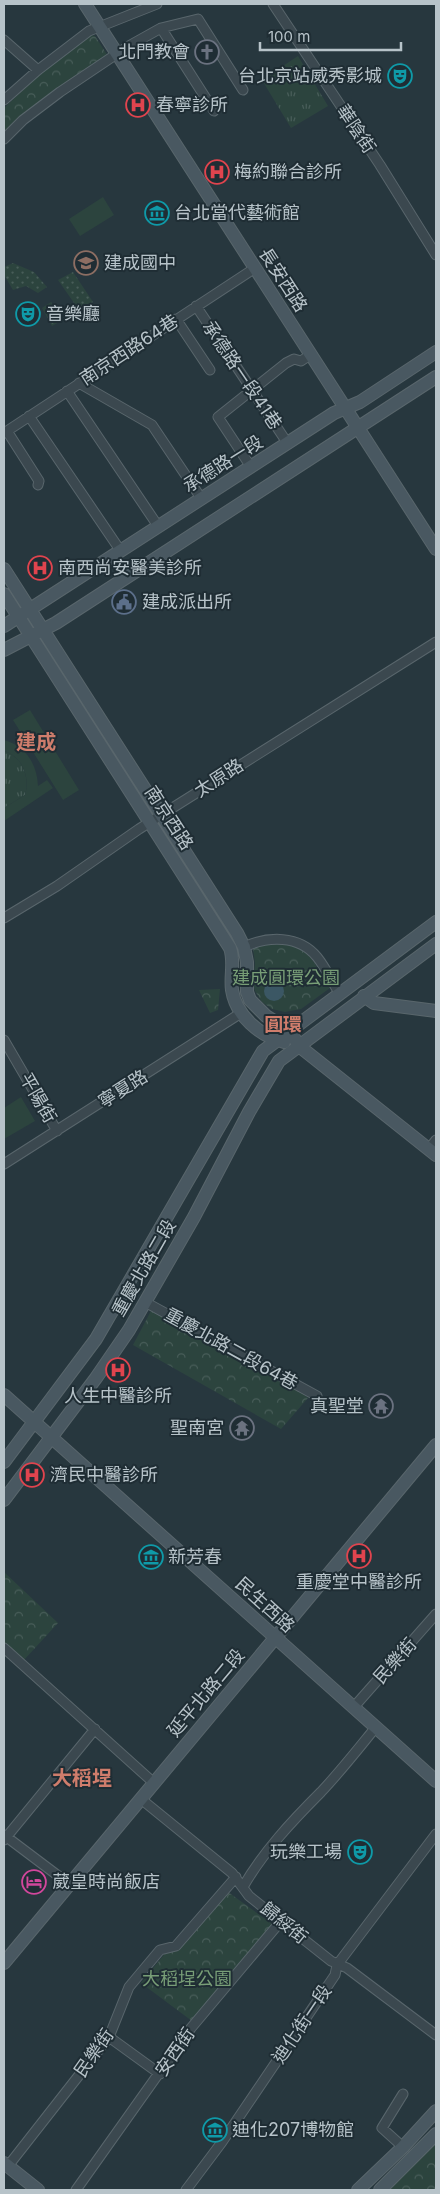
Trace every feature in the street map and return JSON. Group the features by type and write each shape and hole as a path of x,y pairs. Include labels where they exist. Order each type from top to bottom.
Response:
{"main road":[{"name":"長安西路","path":"85,4 436,549"},
{"name":"承德路一段","path":"4,626 110,559 120,550 201,498 344,408 360,402 436,352"},
{"path":"4,650 44,631 436,377"},
{"name":"南京西路","path":"4,569 44,631 230,948 233,961 232,990 241,1013 258,1029 277,1040 299,1046 434,1148"},
{"name":"南京西路","path":"4,594 155,819 244,947 247,962 247,992 250,1000 266,1016 290,1031 299,1046"},
{"path":"290,1031 436,922"},
{"name":"重慶北路二段","path":"4,1500 96,1378 145,1302 198,1210 279,1061 436,944"},
{"path":"364,996 374,1003 436,1011"},
{"name":"重慶北路二段","path":"4,1462 96,1339 263,1051 290,1031"},
{"name":"民生西路","path":"4,1395 33,1423 436,1781"},
{"name":"延平北路二段","path":"4,1963 436,1446"},
{"path":"358,2190 403,2147 436,2111"},
{"path":"380,2190 436,2134"},
{"path":"6,2164 38,2190"}],"street":[{"path":"4,100 38,70 89,31 155,4"},
{"name":"華陰街","path":"273,4 380,165 436,255"},
{"path":"4,139 23,120 60,92 117,54 161,28 198,19 243,90"},
{"path":"161,28 214,111"},
{"path":"4,40 38,70"},
{"name":"南京西路64巷","path":"6,429 29,416 255,268"},
{"name":"承德路一段41巷","path":"196,306 288,444"},
{"path":"176,319 210,370"},
{"path":"251,467 218,417 286,363 294,359 301,361 310,355"},
{"path":"79,383 152,425 201,498"},
{"path":"67,391 158,526"},
{"path":"29,416 120,550"},
{"path":"6,429 39,481 38,485"},
{"name":"太原路","path":"4,918 57,886 155,819 436,642"},
{"path":"244,947 255,942 274,940 302,945 317,957 340,994"},
{"name":"寧夏路","path":"4,1164 241,1013"},
{"name":"平陽街","path":"4,1040 57,1131"},
{"name":"重慶北路二段64巷","path":"145,1302 317,1396"},
{"name":"民樂街","path":"353,1708 436,1614"},
{"path":"4,1650 154,1783"},
{"path":"243,1888 251,1874 299,1813 322,1792 376,1727"},
{"path":"69,1884 5,1837 95,1729"},
{"name":"歸綏街","path":"141,1799 236,1876 249,1896 337,1965 347,1968 436,2035"},
{"name":"迪化街一段","path":"186,2190 222,2142 335,1976 337,1965 436,1834"},
{"name":"民樂街","path":"6,2164 109,2037 129,1987 160,1950 176,1946 236,1876"},
{"name":"安西街","path":"76,2190 191,2028 281,1921"},
{"path":"109,2037 160,2074"},
{"path":"403,2094 382,2128 403,2147"}],"green space":[{"path":"91,35 95,36 108,56 57,88 4,135 4,108 38,76"},
{"path":"298,56 328,106 291,128 262,80"},
{"path":"103,197 114,215 80,236 69,219"},
{"path":"13,263 34,272 47,287 38,293 26,286 13,290 4,275 4,267"},
{"path":"73,272 93,302 79,310 58,280"},
{"path":"51,302 61,321 52,326 42,308"},
{"path":"30,710 79,790 63,800 13,720"},
{"path":"4,740 24,751 29,757 33,763 38,786 47,780 53,788 4,821 4,808 25,795 26,775 16,758 4,751"},
{"path":"4,751 16,758 24,769 26,788 25,795 4,808"},
{"name":"建成圓環公園","path":"274,943 297,948 304,952 310,957 330,988 301,1009 285,1012 272,1009 262,1002 255,991 253,983 255,963 253,948"},
{"path":"220,989 218,1010 210,1013 199,990"},
{"path":"21,1097 35,1121 4,1139 4,1108"},
{"path":"152,1309 301,1392 308,1398 281,1429 133,1345"},
{"path":"4,1572 58,1623 23,1661 4,1643"},
{"name":"大稻埕公園","path":"228,1892 272,1924 192,2021 141,1983 167,1951 178,1950"},
{"path":"436,2135 436,2190 384,2190"}],"water":[{"path":"274,981 281,984 284,991 281,998 274,1001 267,998 264,991 267,984"}],"place":[{"name":"北門教會","path":"207,52"},
{"name":"台北京站威秀影城","path":"400,76"},
{"name":"春寧診所","path":"138,105"},
{"name":"梅約聯合診所","path":"217,172"},
{"name":"台北當代藝術館","path":"157,213"},
{"name":"建成國中","path":"86,263"},
{"name":"音樂廳","path":"28,314"},
{"name":"南西尚安醫美診所","path":"40,568"},
{"name":"建成派出所","path":"124,602"},
{"name":"人生中醫診所","path":"118,1370"},
{"name":"真聖堂","path":"381,1406"},
{"name":"聖南宮","path":"242,1428"},
{"name":"濟民中醫診所","path":"32,1475"},
{"name":"重慶堂中醫診所","path":"359,1556"},
{"name":"新芳春","path":"151,1557"},
{"name":"玩樂工場","path":"360,1852"},
{"name":"葳皇時尚飯店","path":"34,1882"},
{"name":"迪化207博物館","path":"215,2130"}],"district":[{"name":"建成","path":"36,742"},
{"name":"圓環","path":"283,1024"},
{"name":"大稻埕","path":"82,1778"}]}
